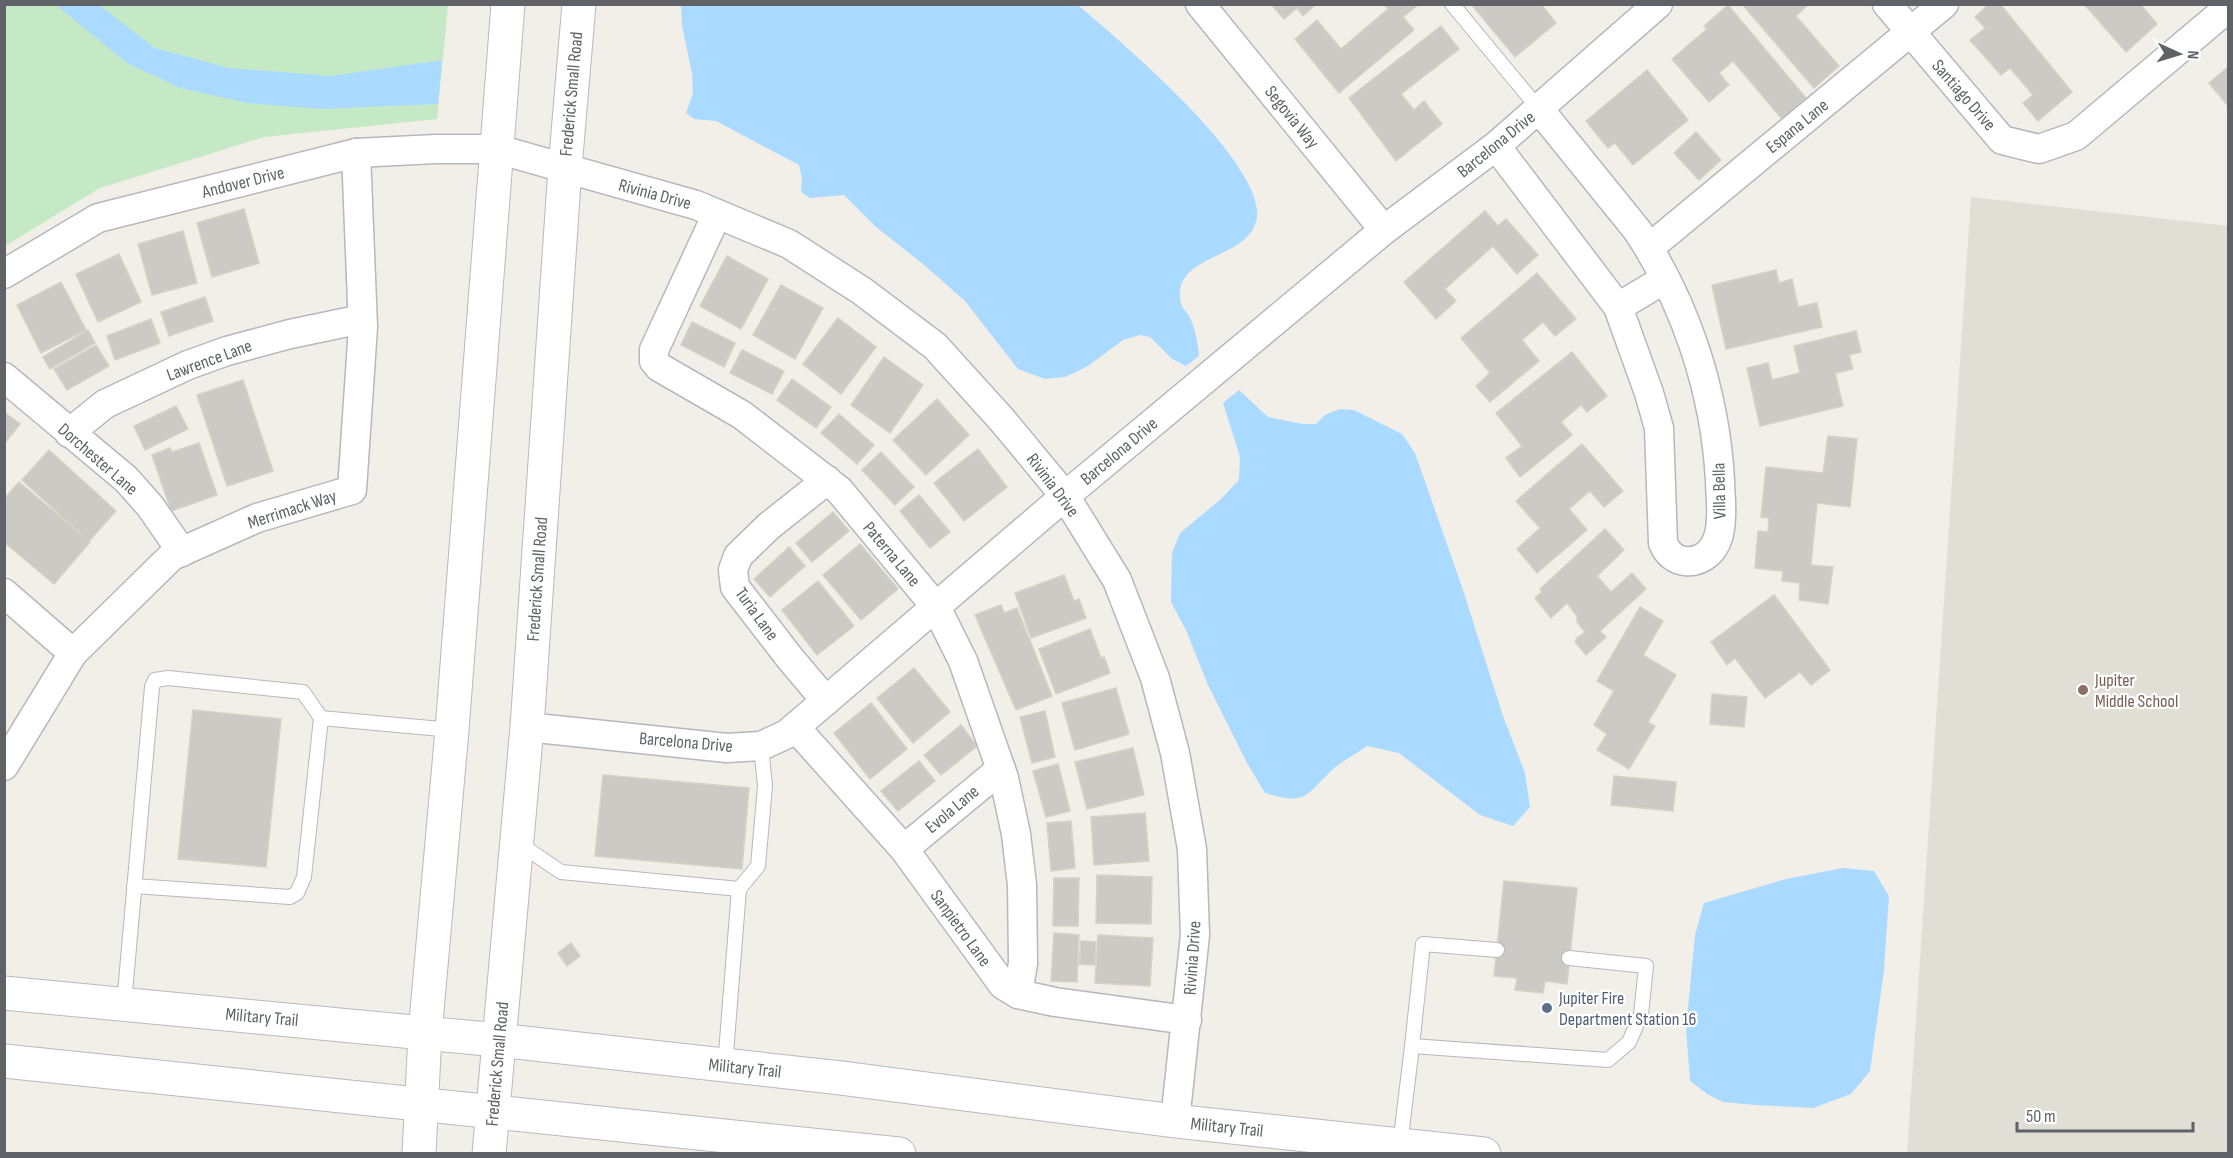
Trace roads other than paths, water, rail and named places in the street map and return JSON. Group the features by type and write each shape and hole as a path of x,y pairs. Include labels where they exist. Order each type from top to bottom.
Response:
{"main road":[{"path":"419,1154 425,1033 452,730 508,4"},
{"name":"Frederick Small Road","path":"489,1154 527,727 565,168 579,4"},
{"name":"Military Trail","path":"4,993 498,1040 841,1078 1399,1149 1484,1154"},
{"path":"4,1061 493,1111 743,1146 899,1154"}],"street":[{"name":"Segovia Way","path":"1200,4 1384,230"},
{"name":"Barcelona Drive","path":"527,727 727,748 761,746 787,734 1065,496 1384,230 1496,146 1658,4"},
{"name":"Santiago Drive","path":"1887,4 2002,140 2039,149 2076,136 2229,8"},
{"name":"Espana Lane","path":"1649,248 1944,4"},
{"name":"Villa Bella","path":"1496,146 1618,307 1659,428 1665,550 1684,562 1694,562 1703,558 1714,547 1722,515 1718,456 1696,351 1649,248 1539,109"},
{"name":"Andover Drive","path":"4,274 98,219 356,153 436,148 497,149"},
{"name":"Rivinia Drive","path":"497,149 696,205 789,244 862,291 935,346 1003,421 1065,496 1117,580 1155,678 1175,753 1192,849 1195,934 1175,1121"},
{"name":"Merrimack Way","path":"4,766 73,653 172,556 257,518 352,490 362,319 356,153"},
{"name":"Paterna Lane","path":"717,214 654,350 654,361 659,367 742,415 839,490 936,607 963,661 1000,769 1016,834 1022,885 1023,963 1018,994"},
{"path":"1618,307 1665,279"},
{"name":"Lawrence Lane","path":"69,433 105,404 188,365 290,333 362,319"},
{"name":"Dorchester Lane","path":"4,377 126,479 150,506 182,552"},
{"name":"Turia Lane","path":"826,701 735,587 733,570 738,556 769,526 827,480"},
{"path":"4,593 73,653"},
{"name":"Sanpietro Lane","path":"795,727 904,849 1003,985 1018,994 1055,1002 1187,1020"},
{"name":"Evola Lane","path":"904,849 1000,769"}],"lane":[{"path":"1452,4 1539,109"},
{"path":"124,1004 134,886 152,687 155,680 168,678 303,692 321,718 304,877 297,893 290,897 134,886"},
{"path":"321,718 452,730"},
{"path":"725,1066 739,889 758,866 765,786 761,746"},
{"path":"517,842 561,872 739,889"},
{"path":"1399,1149 1423,944 1497,950"},
{"path":"1412,1046 1608,1060 1629,1042 1641,1015 1646,966 1569,958"}],"water":[{"path":"56,5 99,5 155,48 229,68 331,76 442,60 438,104 321,109 247,103 180,88 127,63"},
{"path":"681,5 1078,5 1157,75 1189,107 1219,141 1242,173 1256,202 1255,225 1248,236 1237,245 1199,265 1182,283 1181,303 1193,325 1199,356 1186,366 1172,359 1150,337 1140,335 1123,340 1088,366 1065,377 1045,379 1018,369 965,301 876,227 844,195 810,198 801,192 802,179 799,165 716,121 694,119 686,113 693,93 692,73 682,26"},
{"path":"1239,390 1268,417 1303,424 1316,424 1325,415 1340,409 1354,410 1402,434 1415,453 1462,587 1503,716 1525,773 1530,807 1513,826 1480,815 1399,753 1367,746 1336,767 1303,796 1289,798 1265,793 1247,763 1208,685 1186,630 1171,602 1172,553 1180,533 1221,499 1239,480 1240,457 1223,403"},
{"path":"1843,868 1874,871 1889,896 1884,970 1870,1071 1851,1094 1813,1108 1723,1102 1707,1094 1690,1081 1686,1028 1695,935 1704,903 1786,879"}],"place":[{"name":"Jupiter Middle School","path":"2083,690"},
{"name":"Jupiter Fire Department Station 16","path":"1547,1008"}]}
